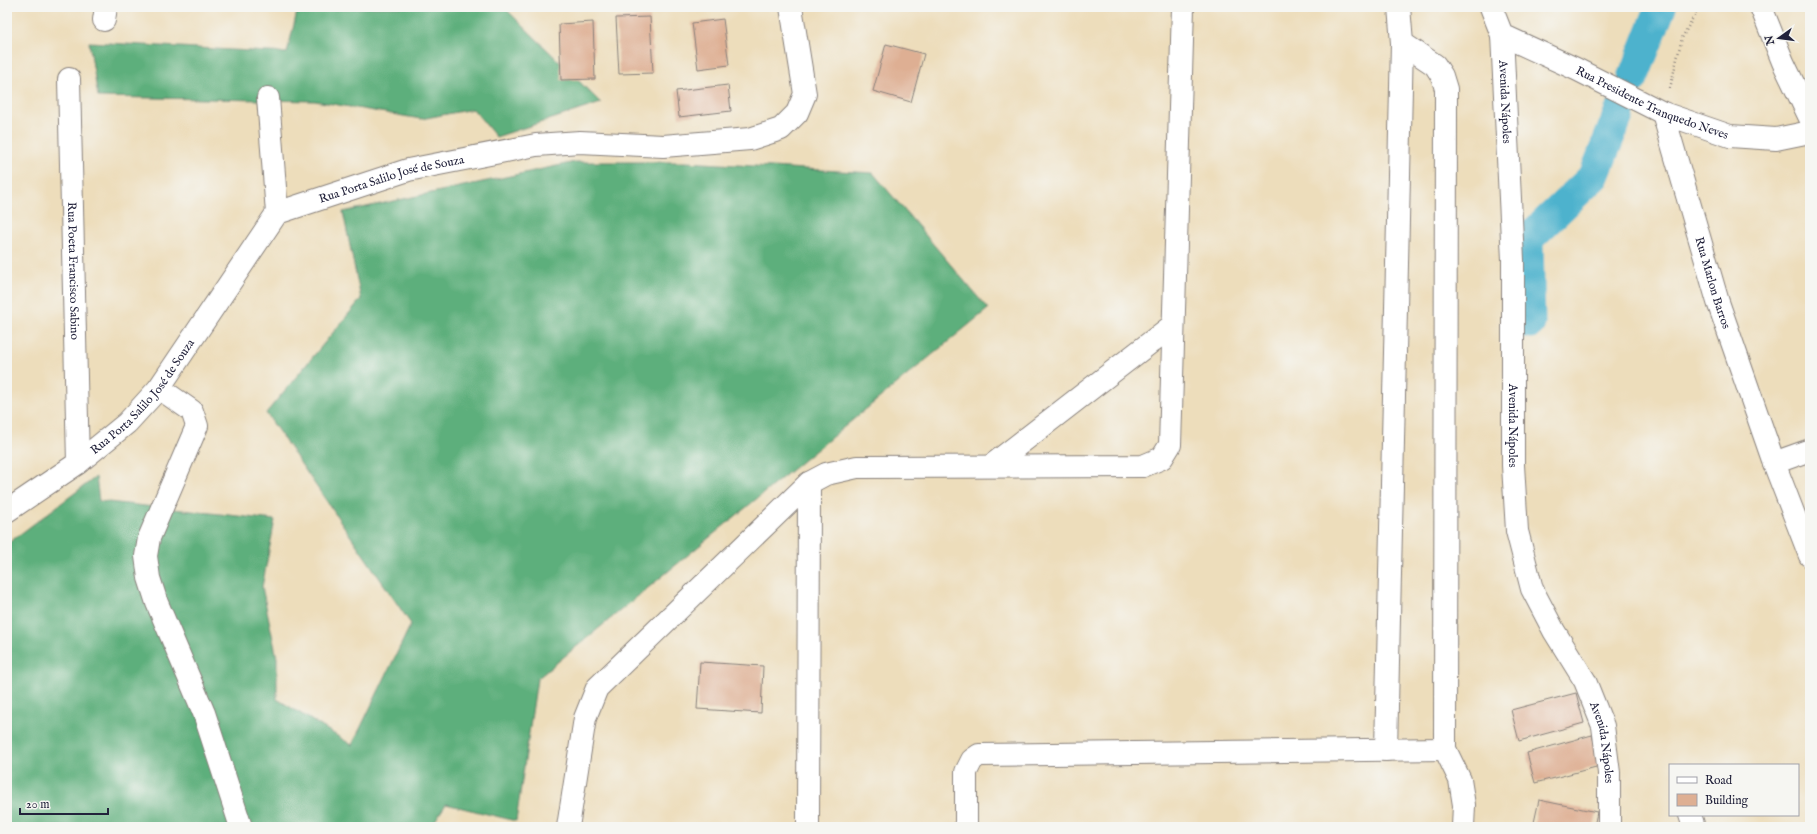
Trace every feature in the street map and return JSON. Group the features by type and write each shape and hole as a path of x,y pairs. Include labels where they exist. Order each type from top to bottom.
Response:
{"street":[{"name":"Rua Porta Salilo José de Souza","path":"7,511 78,463 127,423 159,388 277,213 408,170 536,145 580,142 663,146 750,139 781,129 797,113 805,94 791,7"},
{"path":"568,827 585,718 597,688 809,483 826,474 857,467 1143,466 1162,458 1170,445 1183,7"},
{"path":"1386,750 1402,43 1399,7"},
{"name":"Avenida Nápoles","path":"1491,7 1502,35 1513,260 1513,465 1517,531 1532,589 1554,631 1585,681 1603,726 1609,773 1609,827"},
{"path":"1761,7 1782,62 1810,118"},
{"name":"Rua Presidente Tranquedo Neves","path":"1502,35 1576,69 1663,114 1730,136 1776,139 1810,132"},
{"path":"1402,43 1435,66 1446,89 1446,749 1460,780 1464,805 1463,827"},
{"name":"Rua Poeta Francisco Sabino","path":"69,79 78,463"},
{"path":"268,98 277,213"},
{"name":"Rua Marlon Barros","path":"1663,114 1718,302 1774,463 1810,556"},
{"path":"991,466 1173,324"},
{"path":"159,388 192,412 197,426 149,538 146,556 149,578 157,603 204,713 241,827"},
{"path":"1774,463 1810,450"},
{"path":"808,827 809,483"},
{"path":"966,827 966,772 972,760 979,755 1446,749"},
{"path":"1690,816 1694,827"}],"path":[{"path":"1663,114 1682,38 1699,7"}],"green space":[{"path":"375,7 504,7 601,103 496,137 473,109 421,119 315,101 98,97 89,42 287,53 297,12"},
{"path":"575,162 686,162 873,173 988,309 537,679 516,821 446,804 431,827 7,827 7,544 96,477 99,501 275,520 262,587 277,658 277,699 352,745 411,624 266,413 361,299 343,212"}],"building":[{"path":"650,17 653,73 619,74 616,18"},
{"path":"723,19 729,65 698,69 692,23"},
{"path":"593,22 595,79 561,80 559,24"},
{"path":"886,44 924,54 911,102 873,91"},
{"path":"728,85 731,111 679,117 676,91"},
{"path":"700,662 763,666 761,713 697,709"},
{"path":"1576,693 1584,723 1519,741 1511,710"},
{"path":"1592,735 1600,766 1535,783 1527,753"},
{"path":"1539,800 1597,812 1594,827 1533,827"}],"waterway":[{"path":"1633,78 1661,7"},
{"path":"1530,323 1528,239 1594,176 1619,113"}]}
